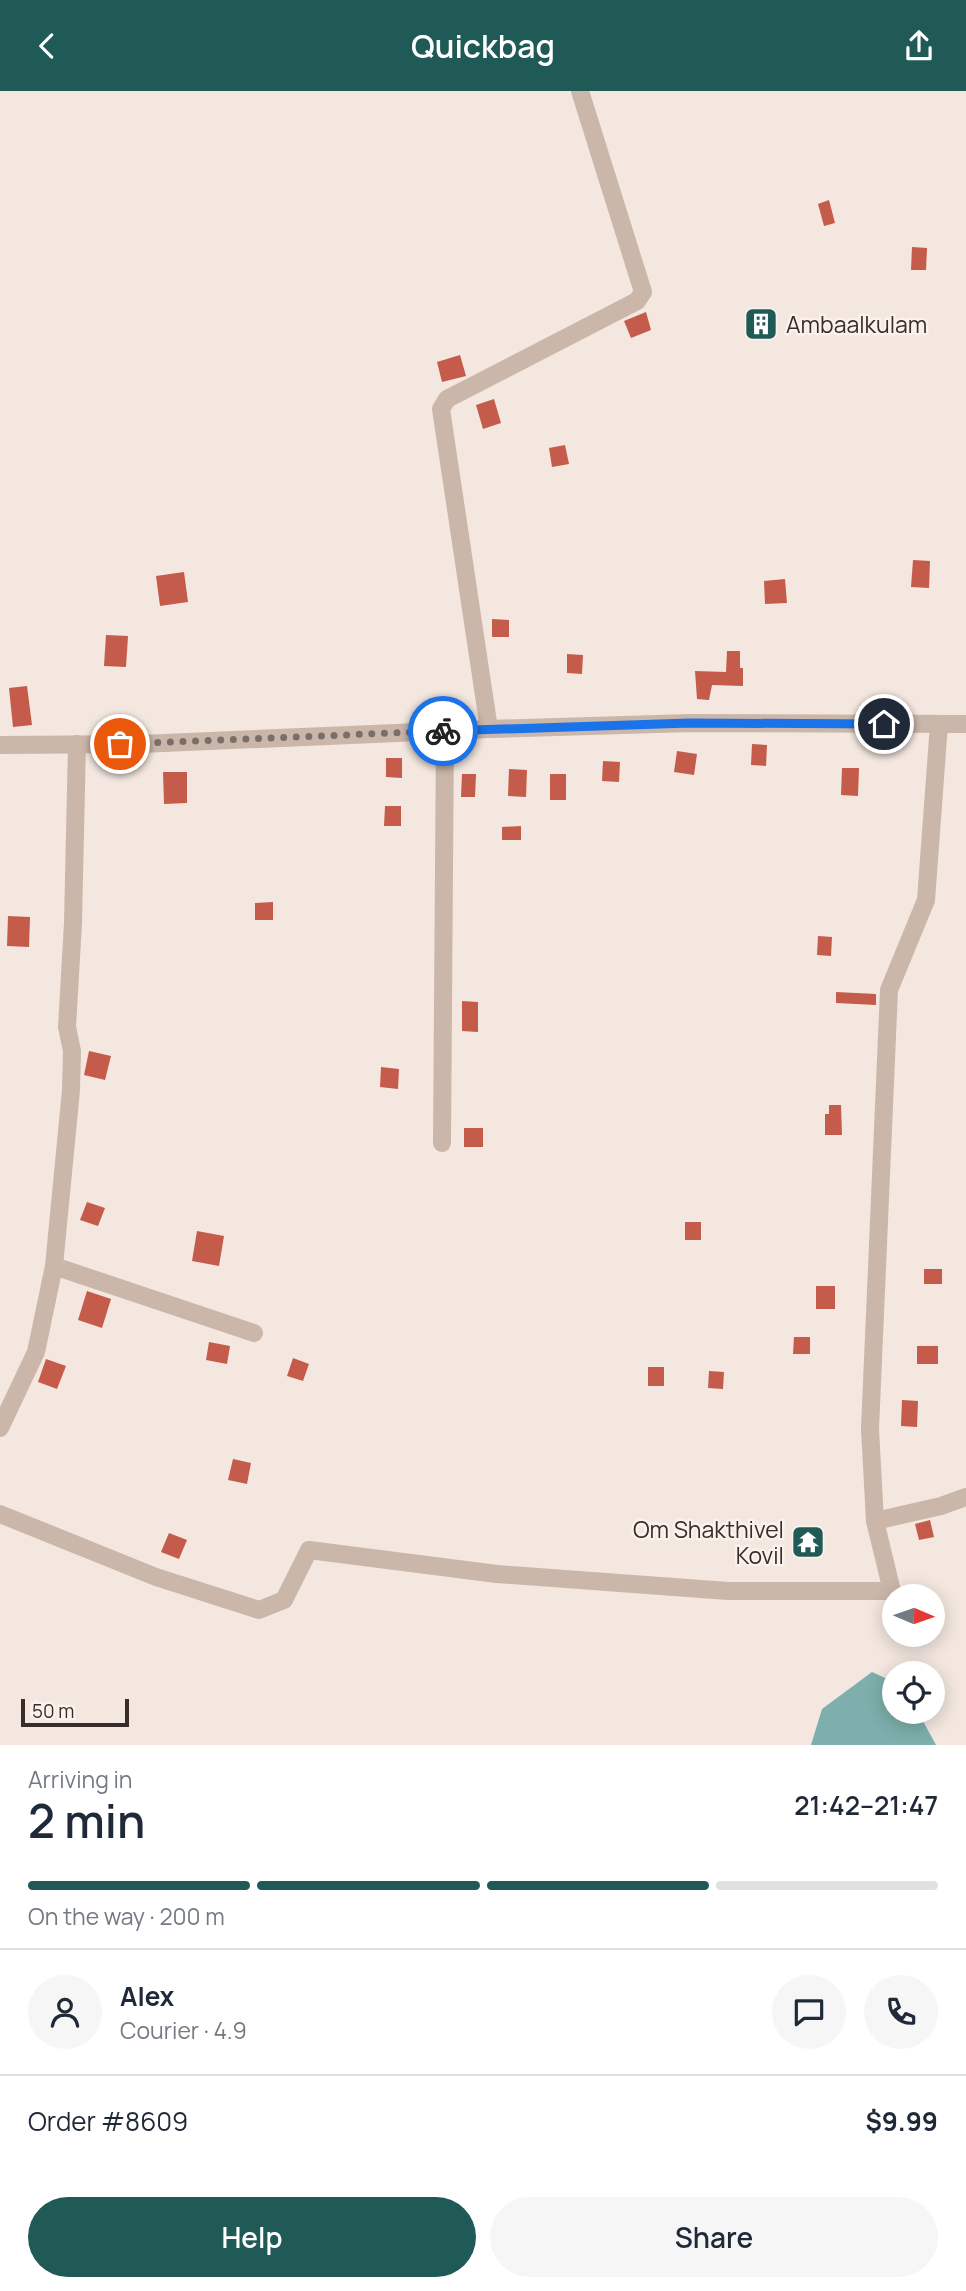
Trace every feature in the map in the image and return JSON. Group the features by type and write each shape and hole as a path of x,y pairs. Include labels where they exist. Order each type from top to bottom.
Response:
{"street":[{"path":"489,729 441,409 447,399 637,301 643,292 580,91"},
{"path":"0,744 141,744 690,723 966,723"},
{"path":"0,1514 156,1577 259,1610 284,1600 309,1550 498,1574 714,1590 892,1591 875,1521 870,1429 889,990 926,900 939,725"},
{"path":"442,1143 445,731"},
{"path":"0,1428 36,1352 54,1266 71,1090 72,1051 67,1027 73,923 77,744"},
{"path":"54,1266 254,1333"},
{"path":"875,1521 941,1506 966,1497"}],"water":[{"path":"872,1672 882,1677 882,1724 925,1724 936,1745 811,1745 822,1709"}],"building":[{"path":"829,200 835,223 824,226 818,204"},
{"path":"912,247 927,248 926,270 911,270"},
{"path":"646,312 651,330 631,338 624,321"},
{"name":"Ambaalkulam","path":"768,315 772,328 754,333 750,320"},
{"path":"460,355 466,376 442,382 437,362"},
{"path":"494,399 501,423 483,429 476,405"},
{"path":"565,445 569,464 552,467 549,448"},
{"path":"913,560 930,561 929,588 911,587"},
{"path":"184,572 188,602 160,606 156,576"},
{"path":"785,579 787,603 765,604 764,581"},
{"path":"492,619 509,620 509,637 492,637"},
{"path":"106,635 128,636 126,667 104,666"},
{"path":"727,651 740,651 743,686 712,685 709,700 697,699 695,671 726,672"},
{"path":"567,654 583,655 582,674 567,673"},
{"path":"27,686 32,725 13,727 9,688"},
{"path":"752,744 767,745 766,766 751,765"},
{"path":"677,751 697,754 694,775 674,772"},
{"path":"386,758 402,758 402,778 386,777"},
{"path":"603,761 620,762 619,782 602,781"},
{"path":"842,768 859,768 858,796 841,795"},
{"path":"509,769 527,770 526,797 508,796"},
{"path":"163,772 187,772 187,803 164,804"},
{"path":"462,774 476,774 475,797 461,797"},
{"path":"550,774 566,774 566,800 550,800"},
{"path":"385,806 401,806 401,826 384,826"},
{"path":"521,826 521,840 502,840 502,827"},
{"path":"273,902 273,920 255,920 255,903"},
{"path":"8,916 30,917 29,947 7,946"},
{"path":"818,936 832,937 831,956 817,955"},
{"path":"836,992 876,994 876,1005 836,1003"},
{"path":"462,1001 478,1002 478,1032 462,1031"},
{"path":"89,1051 111,1056 105,1080 84,1075"},
{"path":"381,1067 399,1069 398,1089 380,1087"},
{"path":"829,1105 841,1105 842,1135 825,1135 825,1114 829,1114"},
{"path":"464,1128 483,1128 483,1147 464,1147"},
{"path":"87,1202 105,1208 98,1226 80,1220"},
{"path":"685,1222 701,1222 701,1240 685,1240"},
{"path":"197,1231 224,1236 219,1266 192,1261"},
{"path":"924,1269 942,1269 942,1284 924,1284"},
{"path":"816,1286 835,1286 835,1309 816,1309"},
{"path":"87,1291 111,1299 102,1328 78,1320"},
{"path":"794,1337 810,1337 810,1354 793,1354"},
{"path":"209,1342 230,1346 227,1364 206,1360"},
{"path":"917,1346 938,1346 938,1364 917,1364"},
{"path":"293,1358 309,1364 303,1381 287,1376"},
{"path":"46,1359 66,1366 57,1389 38,1382"},
{"path":"648,1367 664,1367 664,1386 648,1386"},
{"path":"709,1371 724,1372 723,1389 708,1388"},
{"path":"902,1400 918,1401 917,1427 901,1426"},
{"path":"233,1459 251,1463 247,1484 228,1480"},
{"path":"930,1520 934,1537 919,1540 915,1524"},
{"path":"169,1533 187,1540 179,1559 161,1552"}],"way so far":[{"path":"120,744 443,731"}],"place":[{"name":"Ambaalkulam","path":"761,324"},
{"name":"Om Shakthivel Kovil","path":"808,1542"}],"route":[{"path":"443,731 690,723 884,724"}]}
